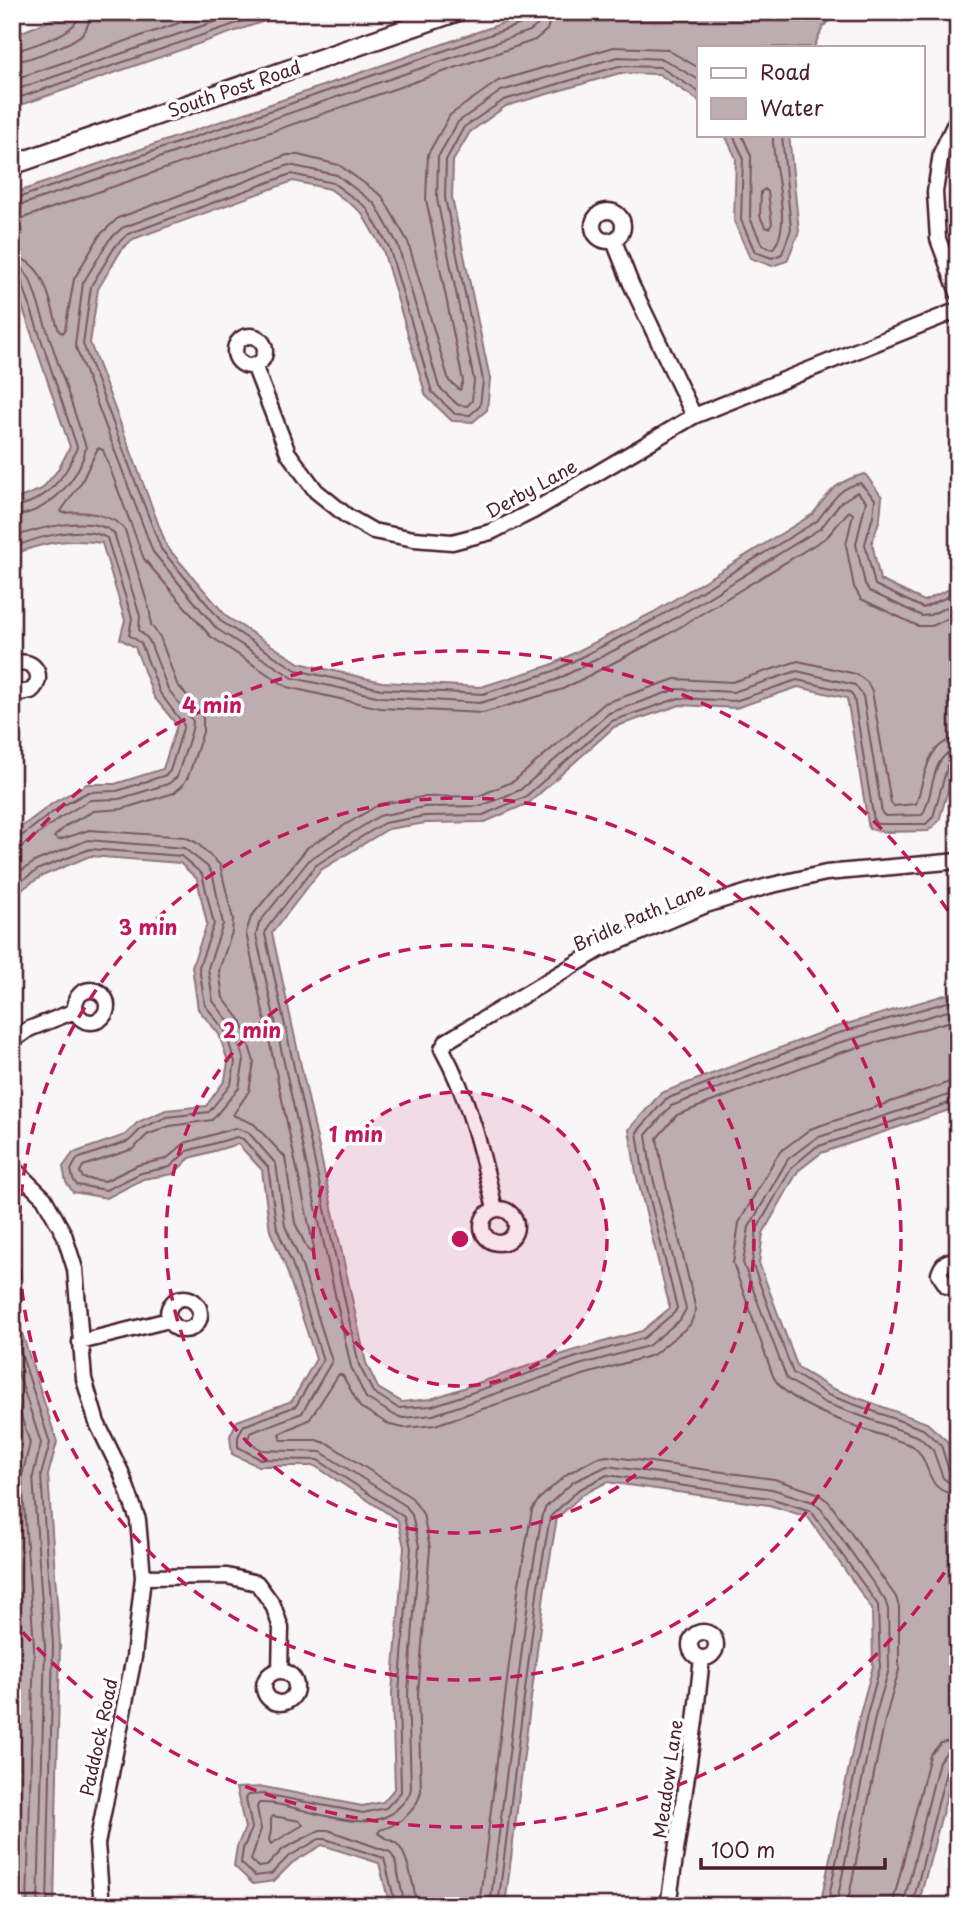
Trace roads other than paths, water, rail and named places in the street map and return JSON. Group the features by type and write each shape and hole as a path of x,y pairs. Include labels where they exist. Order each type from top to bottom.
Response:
{"street":[{"name":"South Post Road","path":"12,165 456,12"},
{"path":"958,117 941,153 934,192 938,239 958,293"},
{"path":"614,241 631,284 694,416"},
{"name":"Derby Lane","path":"254,365 288,453 316,491 347,516 373,531 414,539 452,542 491,532 533,511 694,416 958,310"},
{"path":"12,666 27,662 33,665 39,675 31,691 19,693 12,689"},
{"name":"Bridle Path Lane","path":"495,1209 465,1095 442,1049 447,1041 599,950 706,905 768,886 826,873 958,861"},
{"path":"12,1041 29,1029 75,1011"},
{"name":"Paddock Road","path":"12,1167 44,1198 64,1234 75,1269 84,1379 97,1423 121,1472 138,1520 143,1577 134,1657 97,1844 102,1906"},
{"path":"958,1260 947,1261 939,1273 947,1286 958,1288"},
{"path":"80,1342 169,1320"},
{"path":"143,1577 227,1576 257,1583 273,1605 281,1628 281,1671"},
{"name":"Meadow Lane","path":"668,1906 702,1658"}],"water":[{"path":"71,12 291,12 12,108 12,36"},
{"path":"535,12 837,12 823,27 814,46 697,46 697,100 659,74 620,73 506,106 470,132 453,161 452,198 490,379 487,410 473,422 452,421 426,396 383,250 361,212 330,189 293,181 133,239 122,249 98,289 90,343 167,547 227,617 299,663 382,682 481,687 551,665 654,612 813,514 829,493 840,484 865,474 882,497 880,518 872,543 880,580 924,601 958,585 958,755 939,821 928,831 885,832 869,829 847,698 798,687 736,708 680,705 614,727 529,803 485,822 426,823 388,829 321,870 272,933 366,1363 378,1388 402,1402 431,1399 575,1350 642,1331 670,1308 636,1173 629,1129 661,1093 830,1029 958,991 958,1107 821,1153 798,1171 763,1233 759,1263 798,1368 831,1388 927,1423 947,1441 958,1479 958,1753 918,1906 820,1906 860,1714 873,1666 872,1609 808,1517 769,1505 607,1482 582,1495 557,1518 545,1587 505,1906 390,1906 379,1863 322,1845 292,1863 274,1881 253,1884 234,1866 237,1847 245,1828 236,1788 264,1787 362,1806 383,1802 395,1788 392,1693 404,1547 398,1520 315,1466 258,1466 232,1454 230,1436 237,1421 292,1401 316,1359 285,1265 270,1231 262,1170 238,1144 190,1158 173,1174 143,1179 107,1198 73,1192 66,1182 63,1167 73,1153 125,1135 138,1122 166,1110 206,1106 225,1080 228,1062 219,1034 198,1009 192,966 207,924 197,879 180,863 90,856 42,876 12,896 12,834 53,803 87,784 115,784 163,769 177,725 154,697 135,647 120,639 125,620 102,543 56,542 12,555 12,501 42,489 58,470 70,447 12,276 12,194"},
{"path":"725,136 789,136 799,231 787,261 772,266 750,258 734,221 736,158"},
{"path":"12,1302 57,1442 48,1475 60,1645 54,1906 12,1906"}]}
